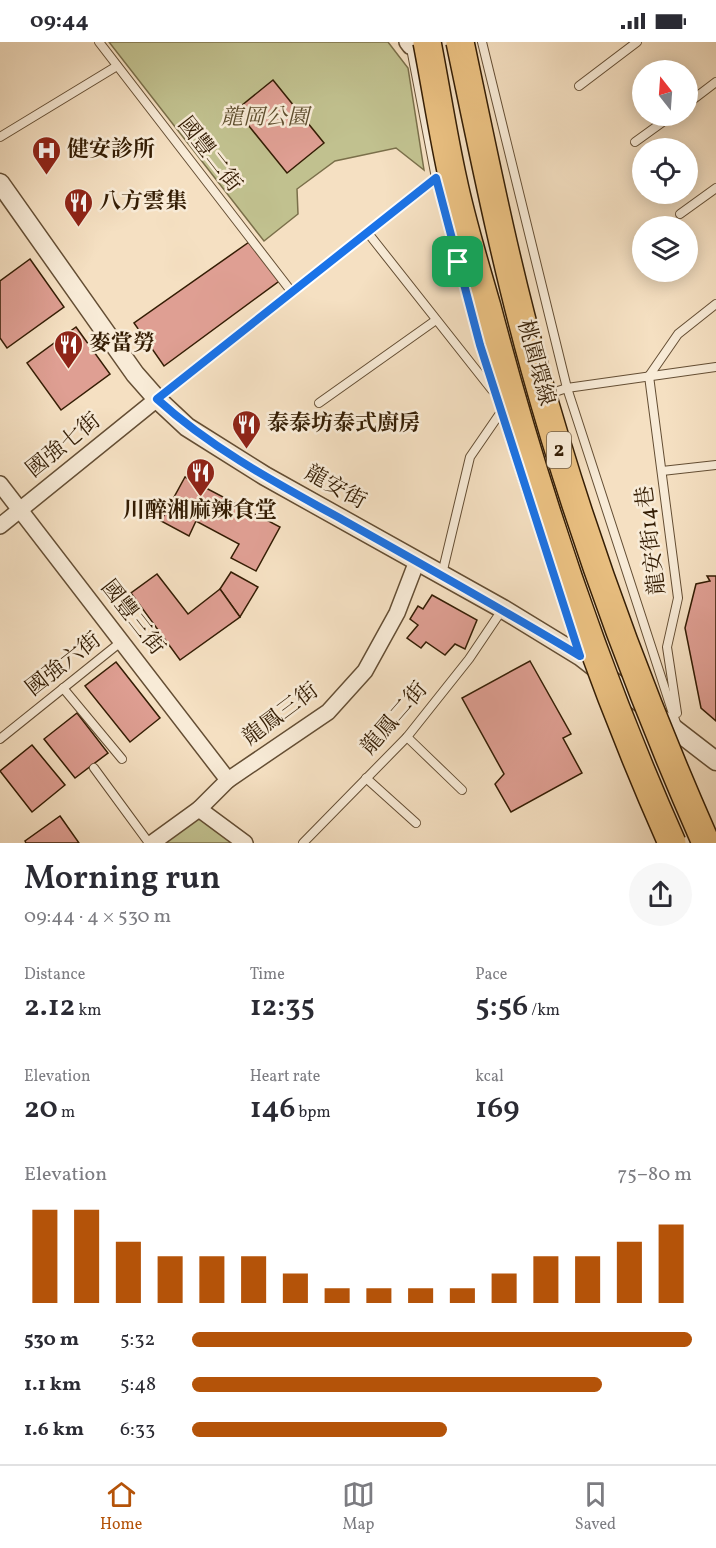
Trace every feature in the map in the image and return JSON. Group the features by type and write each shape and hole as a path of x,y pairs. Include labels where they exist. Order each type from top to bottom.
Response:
{"highway":[{"name":"桃園環線","path":"460,42 487,170 535,369 572,492 618,627 666,751 706,843"},
{"name":"桃園環線","path":"415,43 506,381 544,507 599,666 636,762 672,843"}],"street":[{"name":"龍安街","path":"0,183 135,374 157,399 187,427 265,476 503,609 580,656 680,736 716,761"},
{"name":"國強七街","path":"0,526 157,399"},
{"name":"國豐三街","path":"0,484 228,780"},
{"name":"龍鳳三街","path":"151,843 199,809 228,780 328,712 365,671 398,613 417,561"},
{"path":"199,809 245,843"}],"lane":[{"name":"國豐二街","path":"99,42 291,291"},
{"path":"482,42 567,388 680,736"},
{"path":"579,86 637,42"},
{"path":"415,43 436,178 495,394 531,506"},
{"path":"0,137 117,66"},
{"path":"698,96 716,82"},
{"path":"641,138 657,126"},
{"path":"157,399 436,178"},
{"path":"680,214 716,188"},
{"path":"368,233 495,394"},
{"path":"649,376 678,334 716,304"},
{"path":"319,403 436,320"},
{"path":"442,575 470,457 500,410 567,388 716,367"},
{"name":"龍安街14巷","path":"649,376 678,598 667,647 680,736"},
{"path":"662,471 716,465"},
{"path":"555,581 580,656"},
{"name":"龍鳳二街","path":"303,843 407,737 469,659 503,609"},
{"name":"國強六街","path":"0,738 122,641"},
{"path":"63,688 122,759"},
{"path":"407,737 462,790"},
{"path":"94,768 151,843"},
{"path":"366,778 416,823"}],"green space":[{"name":"龍岡公園","path":"109,42 388,42 408,68 424,170 396,148 335,161 297,189 298,214 264,241"},
{"path":"199,809 241,843 152,843"}],"building":[{"path":"273,80 324,143 287,173 236,110"},
{"path":"252,240 282,279 164,366 134,323"},
{"path":"30,259 64,307 7,348 0,338 0,281"},
{"name":"麥當勞","path":"76,327 110,374 61,410 27,363"},
{"path":"185,477 280,527 256,571 231,558 239,544 196,521 189,536 161,521"},
{"path":"231,572 258,587 240,617 220,589"},
{"path":"157,574 188,614 220,589 240,617 180,660 131,593"},
{"path":"707,576 716,576 716,721 701,708 685,628 696,584 710,581"},
{"path":"432,595 477,620 465,649 455,644 445,655 426,642 421,648 407,638 418,625 410,619 418,606 423,609"},
{"path":"530,661 571,734 563,738 582,773 511,812 495,784 504,774 462,698"},
{"path":"116,662 160,718 130,742 85,686"},
{"path":"77,713 108,753 75,778 44,739"},
{"path":"32,745 65,785 32,812 0,771"},
{"path":"60,816 79,843 26,843 25,841"}],"place":[{"name":"健安診所","path":"46,176"},
{"name":"八方雲集","path":"78,228"},
{"name":"麥當勞","path":"68,370"},
{"name":"泰泰坊泰式廚房","path":"246,450"},
{"name":"川醉湘麻辣食堂","path":"200,498"}],"route":[{"path":"436,178 458,262 480,345 580,656 503,609 265,476 187,427 157,399 436,178"}]}
